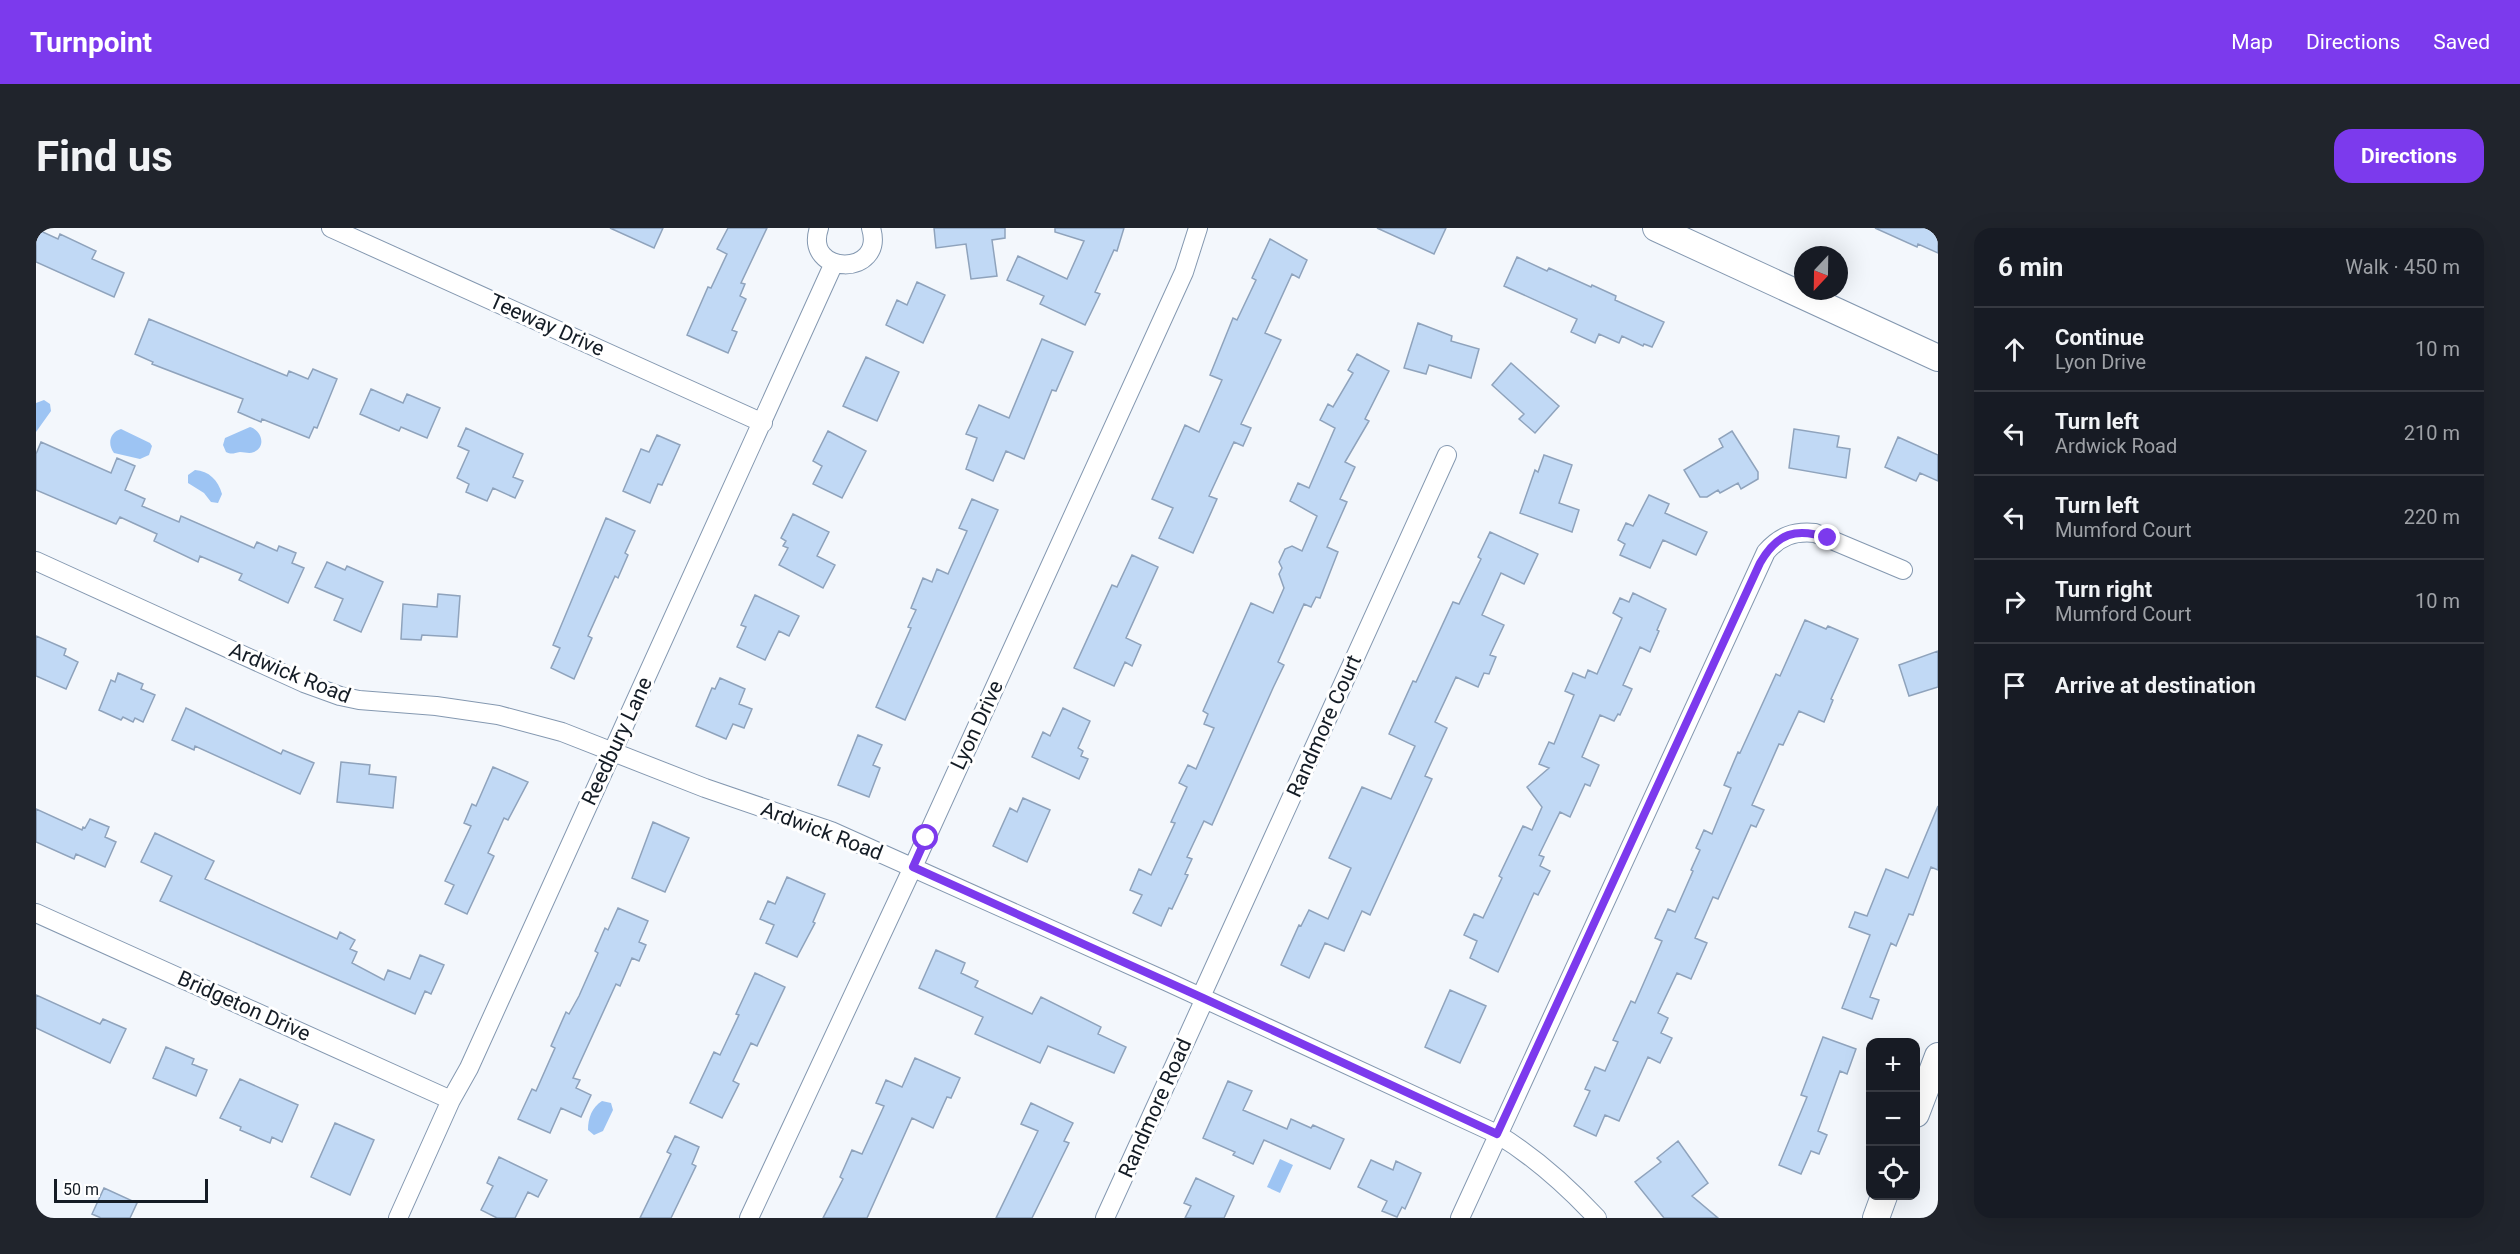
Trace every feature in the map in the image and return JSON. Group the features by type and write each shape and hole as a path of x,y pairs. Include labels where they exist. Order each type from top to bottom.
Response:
{"main road":[{"path":"1656,228 1938,358"},
{"path":"1920,1103 1938,1056"},
{"path":"1876,1218 1883,1200"}],"street":[{"name":"Teeway Drive","path":"331,228 763,423"},
{"path":"819,228 817,242 825,257 834,263 849,265 865,257 873,241 871,228"},
{"name":"Lyon Drive","path":"749,1218 913,867 1184,272 1197,228"},
{"name":"Reedbury Lane","path":"398,1218 451,1100 469,1068 834,263"},
{"name":"Randmore Court","path":"1203,998 1204,990 1447,455"},
{"path":"1460,1218 1766,552 1776,541 1788,535 1802,532 1815,533 1903,570"},
{"name":"Ardwick Road","path":"36,561 304,683 340,696 498,715 562,732 705,788 831,831 1203,998 1497,1134 1526,1152 1572,1191 1597,1218"},
{"name":"Bridgeton Drive","path":"36,913 451,1100"},
{"name":"Randmore Road","path":"1105,1218 1203,998"}],"water":[{"path":"44,400 50,404 51,411 36,432 36,403"},
{"path":"250,427 260,435 261,442 258,449 250,453 226,452 223,445 225,438"},
{"path":"121,429 150,443 152,446 149,455 140,459 114,453 111,439 114,433"},
{"path":"195,470 209,474 218,484 222,494 218,503 211,502 204,493 188,483 188,475"},
{"path":"602,1101 611,1103 613,1110 603,1131 594,1135 588,1130 589,1121 591,1113"},
{"path":"1280,1159 1293,1165 1280,1193 1267,1187"}],"building":[{"path":"610,228 663,228 654,248"},
{"path":"728,228 767,228 741,283 745,284 740,296 746,299 732,330 737,332 728,353 687,335 708,287 711,288 727,254 717,249"},
{"path":"934,228 1005,228 1005,238 992,240 997,276 971,279 966,244 936,248"},
{"path":"1055,228 1124,228 1117,251 1114,250 1095,292 1100,294 1085,325 1040,304 1044,296 1007,280 1018,256 1067,279 1084,241 1055,232"},
{"path":"1377,228 1446,228 1434,254"},
{"path":"1875,228 1938,228 1938,253 1918,244 1917,247"},
{"path":"36,229 58,239 60,234 96,251 92,259 124,273 114,297 36,262"},
{"path":"1270,239 1307,260 1299,278 1292,274 1265,333 1281,340 1241,424 1251,428 1243,446 1234,442 1209,496 1217,499 1193,553 1159,538 1173,508 1152,499 1185,425 1199,432 1222,380 1210,375 1233,318 1237,320 1256,280 1252,278"},
{"path":"1517,257 1547,271 1549,268 1591,287 1592,285 1616,296 1615,300 1664,322 1652,347 1644,344 1643,346 1622,336 1619,343 1599,334 1595,343 1571,332 1577,319 1504,286"},
{"path":"917,282 945,295 923,343 886,325 897,300 907,305"},
{"path":"149,319 287,376 289,371 308,379 313,369 337,379 317,428 314,427 309,438 262,419 261,422 238,412 243,399 152,364 153,362 135,354"},
{"path":"1418,323 1452,336 1451,341 1479,349 1471,378 1429,365 1426,374 1404,368"},
{"path":"1042,339 1073,352 1056,391 1052,390 1024,459 1006,451 993,481 966,469 977,438 966,434 979,405 1009,418"},
{"path":"1357,354 1389,371 1365,419 1369,421 1345,462 1355,467 1340,499 1347,502 1327,547 1338,552 1320,598 1316,597 1311,607 1304,604 1278,662 1284,665 1212,825 1204,821 1187,857 1192,859 1185,874 1188,875 1161,926 1133,913 1142,895 1130,890 1139,869 1151,875 1175,823 1171,822 1187,787 1179,783 1188,765 1196,769 1214,728 1204,724 1208,714 1203,711 1251,603 1273,613 1284,588 1279,574 1282,568 1279,562 1285,549 1292,546 1302,551 1317,516 1290,501 1298,483 1309,488 1335,428 1320,420 1328,404 1333,407 1353,373 1348,370"},
{"path":"866,357 899,372 877,421 843,406"},
{"path":"1511,363 1559,406 1535,433 1519,419 1524,414 1492,385"},
{"path":"371,389 403,403 407,394 440,408 427,438 401,427 399,431 360,414"},
{"path":"466,428 523,454 513,477 523,481 515,498 493,488 487,501 466,492 469,484 457,478 469,451 458,446"},
{"path":"1794,429 1839,436 1837,447 1850,449 1846,478 1789,468"},
{"path":"828,431 866,451 842,498 813,484 822,466 813,461"},
{"path":"1732,431 1758,472 1758,479 1741,489 1738,483 1720,493 1718,490 1707,497 1700,497 1684,470 1723,447 1719,439"},
{"path":"657,435 680,445 662,485 658,484 650,503 623,491 641,449 649,452"},
{"path":"1898,437 1938,455 1938,481 1920,473 1916,481 1885,467"},
{"path":"41,442 111,473 117,458 135,466 125,490 145,499 142,506 179,522 181,516 254,548 257,542 277,551 279,546 296,553 292,563 304,568 288,603 239,580 242,574 200,556 198,562 154,541 157,534 120,517 116,524 36,490 36,454"},
{"path":"1544,455 1572,465 1559,503 1579,510 1572,532 1520,513 1535,470 1538,472"},
{"path":"1649,495 1669,504 1665,513 1707,532 1696,555 1663,540 1650,568 1620,555 1625,544 1618,540 1626,523 1633,526"},
{"path":"972,499 998,510 905,720 876,707 911,628 908,627 916,610 911,608 923,578 932,582 937,569 948,574 967,531 959,528"},
{"path":"793,514 829,532 817,556 835,565 823,588 779,565 788,548 783,546 786,541 781,538"},
{"path":"606,518 635,531 625,553 628,555 618,578 615,576 588,636 592,638 574,679 551,668 560,648 553,645"},
{"path":"1490,532 1538,554 1524,584 1501,573 1482,615 1504,625 1490,655 1496,657 1489,674 1484,673 1478,687 1456,677 1435,722 1447,728 1425,776 1432,779 1370,915 1362,911 1344,951 1325,943 1309,978 1281,965 1299,925 1301,926 1309,910 1328,919 1351,868 1329,858 1362,787 1391,799 1415,746 1389,734 1453,602 1459,604 1481,559 1478,557"},
{"path":"1132,555 1158,567 1126,638 1141,645 1132,666 1125,662 1114,686 1074,668 1112,585 1117,587"},
{"path":"327,562 345,570 347,566 383,582 361,632 334,620 343,599 315,587"},
{"path":"1633,593 1666,609 1657,630 1659,631 1650,652 1640,647 1623,685 1632,689 1620,715 1618,714 1614,721 1600,715 1582,757 1599,765 1590,786 1585,784 1570,817 1560,812 1539,855 1544,857 1540,866 1550,871 1538,895 1534,893 1498,972 1470,958 1477,941 1464,935 1474,914 1483,918 1502,878 1499,876 1523,826 1532,830 1542,807 1527,787 1549,768 1539,764 1549,742 1554,744 1574,695 1565,691 1573,673 1585,678 1588,670 1597,674 1622,618 1613,613 1620,598 1629,602"},
{"path":"438,594 460,596 457,637 422,635 421,640 401,639 403,604 437,607"},
{"path":"755,595 799,616 789,636 779,631 765,660 737,647 746,627 741,625"},
{"path":"1805,620 1826,629 1828,626 1858,639 1831,699 1833,700 1824,722 1799,711 1783,745 1779,744 1752,805 1764,810 1756,827 1751,825 1718,899 1713,897 1695,938 1707,943 1691,979 1677,973 1658,1013 1668,1018 1661,1033 1672,1038 1660,1063 1648,1057 1619,1121 1605,1115 1596,1136 1574,1126 1590,1091 1585,1089 1595,1067 1605,1071 1618,1042 1613,1040 1631,1001 1635,1003 1662,941 1655,938 1668,909 1675,912 1693,871 1691,870 1700,850 1696,848 1704,830 1712,834 1731,788 1724,785 1738,752 1740,753 1776,674 1780,676"},
{"path":"36,636 66,649 64,655 78,662 66,689 36,676"},
{"path":"1938,651 1938,687 1909,696 1899,665"},
{"path":"118,673 143,684 141,689 155,695 143,722 135,718 133,722 123,717 121,720 99,710 111,680 115,682"},
{"path":"720,678 745,689 739,704 752,709 744,728 733,724 726,739 696,726 712,688 715,689"},
{"path":"186,708 281,754 283,750 314,763 300,794 195,746 194,750 172,740"},
{"path":"1063,708 1090,721 1078,748 1083,751 1081,756 1088,759 1079,779 1032,757 1043,732 1050,736"},
{"path":"858,735 882,745 873,765 880,768 869,797 838,785"},
{"path":"341,762 370,765 369,774 396,777 393,808 337,802"},
{"path":"493,767 528,782 508,820 504,818 488,853 494,856 467,914 445,904 454,885 445,881 471,826 464,823 472,804 476,806"},
{"path":"1023,798 1050,810 1027,862 993,846 1010,808 1017,812"},
{"path":"1938,806 1938,870 1931,867 1913,915 1909,914 1896,946 1891,943 1870,997 1879,1000 1872,1019 1842,1008 1870,935 1849,927 1855,912 1867,916 1886,869 1908,878"},
{"path":"36,809 82,830 90,819 109,827 105,837 116,842 105,867 76,854 74,859 36,842"},
{"path":"653,822 689,838 665,892 632,878"},
{"path":"155,833 214,861 205,879 337,939 340,932 355,940 350,949 357,952 352,963 384,980 388,970 410,979 420,955 444,965 431,994 425,991 415,1014 160,901 172,876 141,862"},
{"path":"787,877 825,894 813,922 815,923 797,957 766,943 774,925 760,919 768,901 775,904"},
{"path":"618,908 648,921 639,942 646,945 639,961 632,958 620,986 616,984 573,1078 580,1080 576,1088 591,1095 581,1117 561,1108 550,1133 518,1119 532,1089 536,1091 555,1048 551,1046 566,1012 569,1014 579,996 598,953 595,951 605,928 608,930"},
{"path":"936,950 965,963 961,973 978,981 975,987 1032,1014 1041,997 1101,1027 1098,1034 1126,1047 1114,1073 1048,1046 1040,1063 975,1034 983,1017 919,988"},
{"path":"755,973 785,987 757,1046 751,1043 733,1081 739,1084 722,1118 690,1103 714,1052 720,1055"},
{"path":"1450,990 1486,1006 1460,1063 1425,1047"},
{"path":"36,995 100,1024 103,1019 126,1029 110,1063 36,1028"},
{"path":"1823,1037 1856,1049 1847,1074 1840,1071 1818,1131 1827,1135 1819,1154 1811,1151 1801,1174 1779,1165 1807,1097 1801,1095"},
{"path":"166,1047 194,1059 192,1064 207,1070 196,1096 153,1078"},
{"path":"915,1058 960,1078 951,1098 947,1097 933,1128 912,1118 867,1218 823,1218 843,1179 840,1177 852,1150 862,1154 884,1106 876,1103 886,1080 902,1087"},
{"path":"240,1079 298,1105 282,1142 272,1137 270,1143 220,1118"},
{"path":"1228,1081 1252,1091 1243,1110 1287,1129 1291,1119 1311,1128 1313,1125 1344,1139 1330,1169 1264,1140 1253,1164 1233,1155 1235,1152 1203,1138"},
{"path":"1031,1103 1073,1123 1064,1141 1069,1143 1032,1218 996,1218 1038,1131 1021,1124"},
{"path":"335,1123 374,1140 350,1195 311,1177"},
{"path":"675,1136 699,1147 692,1164 696,1166 671,1218 640,1218 671,1154 667,1152"},
{"path":"1678,1141 1708,1183 1692,1196 1718,1218 1664,1218 1635,1182 1661,1162 1657,1158"},
{"path":"499,1157 547,1180 538,1197 528,1192 515,1218 497,1218 481,1210 493,1186 487,1183"},
{"path":"1371,1160 1393,1170 1396,1161 1421,1173 1405,1209 1402,1207 1397,1217 1382,1211 1387,1201 1358,1187"},
{"path":"1196,1178 1234,1196 1224,1218 1185,1218 1191,1206 1184,1203"},
{"path":"104,1188 137,1203 130,1218 101,1218 92,1214"}],"route":[{"path":"926,838 913,867 1497,1134 1766,552 1776,541 1788,535 1802,532 1815,533 1828,538"}]}
